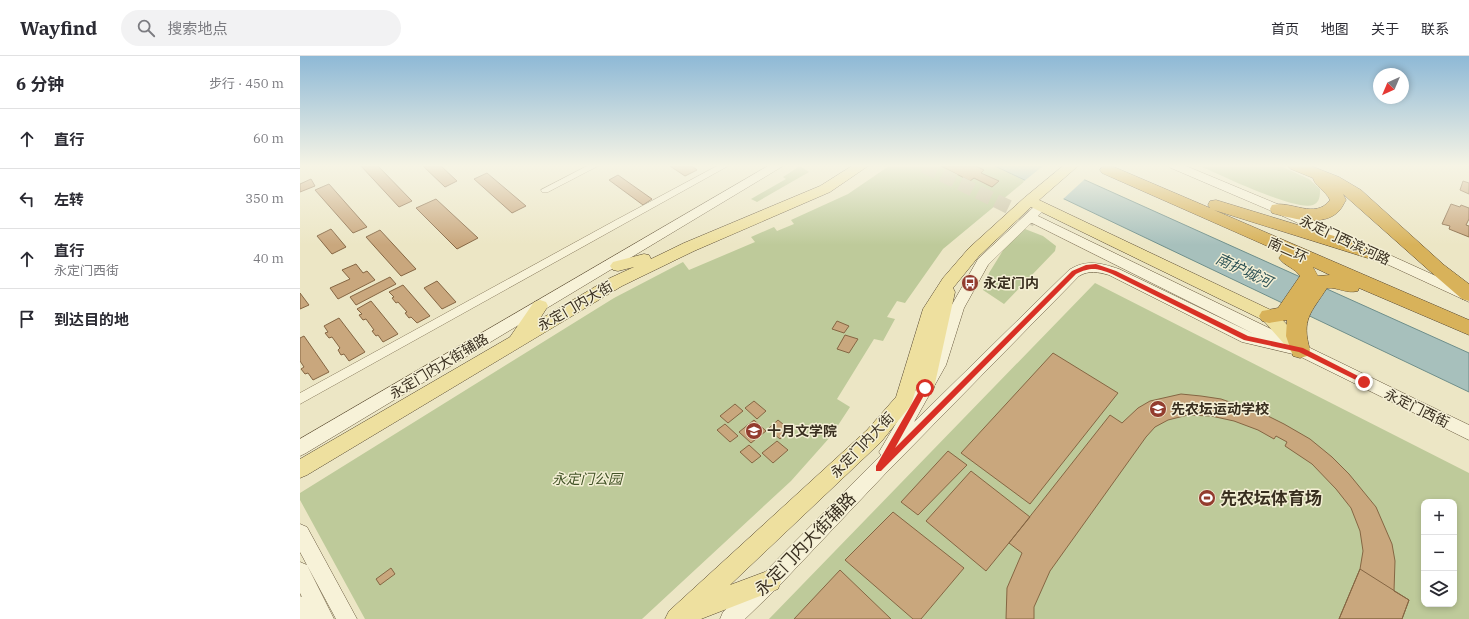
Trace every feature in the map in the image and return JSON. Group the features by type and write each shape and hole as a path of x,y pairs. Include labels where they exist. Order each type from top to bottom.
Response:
{"highway":[{"name":"南二环","path":"1167,192 1469,314"},
{"name":"南二环","path":"1178,192 1469,328"},
{"path":"1278,209 1318,214 1328,212 1335,207 1338,200 1335,192"},
{"path":"1352,192 1438,269 1469,294"},
{"path":"1211,209 1374,254"},
{"path":"1211,209 1227,229 1298,263 1315,279 1347,284 1422,317 1445,318"},
{"path":"1300,350 1296,336 1283,317 1315,279"}],"main road":[{"name":"永定门内大街","path":"300,470 616,282 689,247 817,192"},
{"name":"永定门内大街","path":"679,617 874,436 904,400 931,310 949,282 974,252 1036,208 1049,192"},
{"path":"1036,208 1283,317 1300,350"},
{"path":"618,266 689,247"},
{"path":"925,388 949,282"},
{"path":"513,342 540,306"},
{"path":"679,617 770,581"}],"street":[{"path":"300,399 675,192"},
{"path":"579,285 733,192"},
{"name":"永定门西滨河路","path":"1238,192 1278,209 1469,297"},
{"path":"879,468 938,365 957,308 983,262 1036,208 1253,328 1300,350"},
{"path":"579,285 618,266"},
{"path":"879,468 1074,273 1086,267 1096,266 1114,272 1247,338 1300,350"},
{"name":"永定门内大街辅路","path":"300,448 540,306 579,285"},
{"name":"永定门西街","path":"1300,350 1469,433"},
{"name":"永定门内大街辅路","path":"730,619 770,581 879,468"},
{"path":"300,533 347,619"},
{"path":"300,572 324,619"},
{"path":"300,606 306,619"}],"green space":[{"path":"763,192 774,192 757,202 751,199"},
{"name":"永定门公园","path":"851,192 1011,192 943,249 905,303 897,301 887,317 895,319 883,341 874,339 837,399 850,407 831,436 791,481 642,619 365,619 300,500 300,493 614,298 683,262 689,270 755,242 751,237 774,227 777,231 794,224 791,220"},
{"path":"1260,192 1320,192 1317,202 1313,205 1290,203"},
{"path":"1025,229 1043,236 1056,246 1055,251 1004,304 983,290 989,273 1007,244"},
{"name":"先农坛运动学校","path":"1095,283 1469,473 1469,619 769,619"}],"water":[{"name":"南护城河","path":"1050,192 1112,192 1469,353 1469,392"}],"pier":[{"path":"1044,192 1070,192 1061,201"}],"building":[{"path":"317,192 336,192 367,227 353,233"},
{"path":"385,192 404,192 412,201 399,207"},
{"path":"489,192 510,192 526,206 512,213"},
{"path":"626,192 642,192 652,199 643,205"},
{"path":"436,199 478,238 457,249 416,208"},
{"path":"1451,204 1469,208 1469,219 1466,225 1469,226 1469,237 1449,229 1450,226 1442,224"},
{"path":"331,229 346,247 332,254 317,236"},
{"path":"380,230 416,269 401,276 366,237"},
{"path":"356,264 363,273 367,271 375,280 338,299 330,288 350,279 342,270"},
{"path":"390,277 396,284 356,305 350,297"},
{"path":"437,281 456,302 442,309 424,288"},
{"path":"403,285 430,316 417,323 411,317 409,318 405,313 407,312 398,302 396,303 392,298 394,297 389,292"},
{"path":"300,293 309,305 300,309"},
{"path":"371,301 398,334 383,342 378,335 376,336 372,331 374,330 366,319 363,320 359,315 362,314 357,309"},
{"path":"339,318 365,352 349,361 344,354 341,355 338,350 340,348 332,337 329,338 325,333 328,332 324,326"},
{"path":"837,321 849,326 844,333 832,329"},
{"path":"845,335 858,339 849,353 837,349"},
{"path":"304,336 329,372 313,380 308,373 305,374 301,369 304,367 300,361 300,338"},
{"path":"1053,353 1118,393 1030,504 961,453"},
{"name":"先农坛体育场","path":"1181,394 1221,399 1264,414 1310,439 1332,457 1349,474 1376,507 1392,544 1395,561 1394,591 1409,600 1402,619 1339,619 1360,569 1363,551 1360,531 1351,508 1336,489 1312,464 1285,446 1287,442 1276,436 1274,439 1258,430 1234,421 1211,416 1188,415 1168,420 1155,427 1146,437 1050,571 1034,607 1034,619 1006,619 1007,588 1022,553 1009,543 1110,415 1122,423 1138,408 1150,401"},
{"path":"754,401 766,411 757,419 745,408"},
{"path":"735,404 743,411 728,423 720,416"},
{"path":"754,420 766,431 751,443 739,432"},
{"path":"778,420 790,430 780,439 768,429"},
{"path":"725,424 738,436 730,442 717,430"},
{"path":"777,441 788,450 773,463 762,453"},
{"path":"749,445 761,456 752,463 740,452"},
{"path":"948,451 967,465 918,515 901,502"},
{"path":"971,471 1030,517 986,571 926,521"},
{"path":"893,512 964,568 921,619 913,619 845,560"},
{"path":"391,568 395,574 380,585 376,579"},
{"path":"1360,569 1409,600 1402,619 1339,619"},
{"path":"840,570 891,619 794,619"}],"tunnel":[{"path":"978,192 1036,220"}],"place":[{"name":"永定门内","path":"970,283"},
{"name":"先农坛运动学校","path":"1158,409"},
{"name":"十月文学院","path":"754,431"},
{"name":"先农坛体育场","path":"1207,498"}],"route":[{"path":"925,388 879,468 1074,273 1079,269 1096,266 1114,272 1247,338 1300,350 1364,382"}]}
